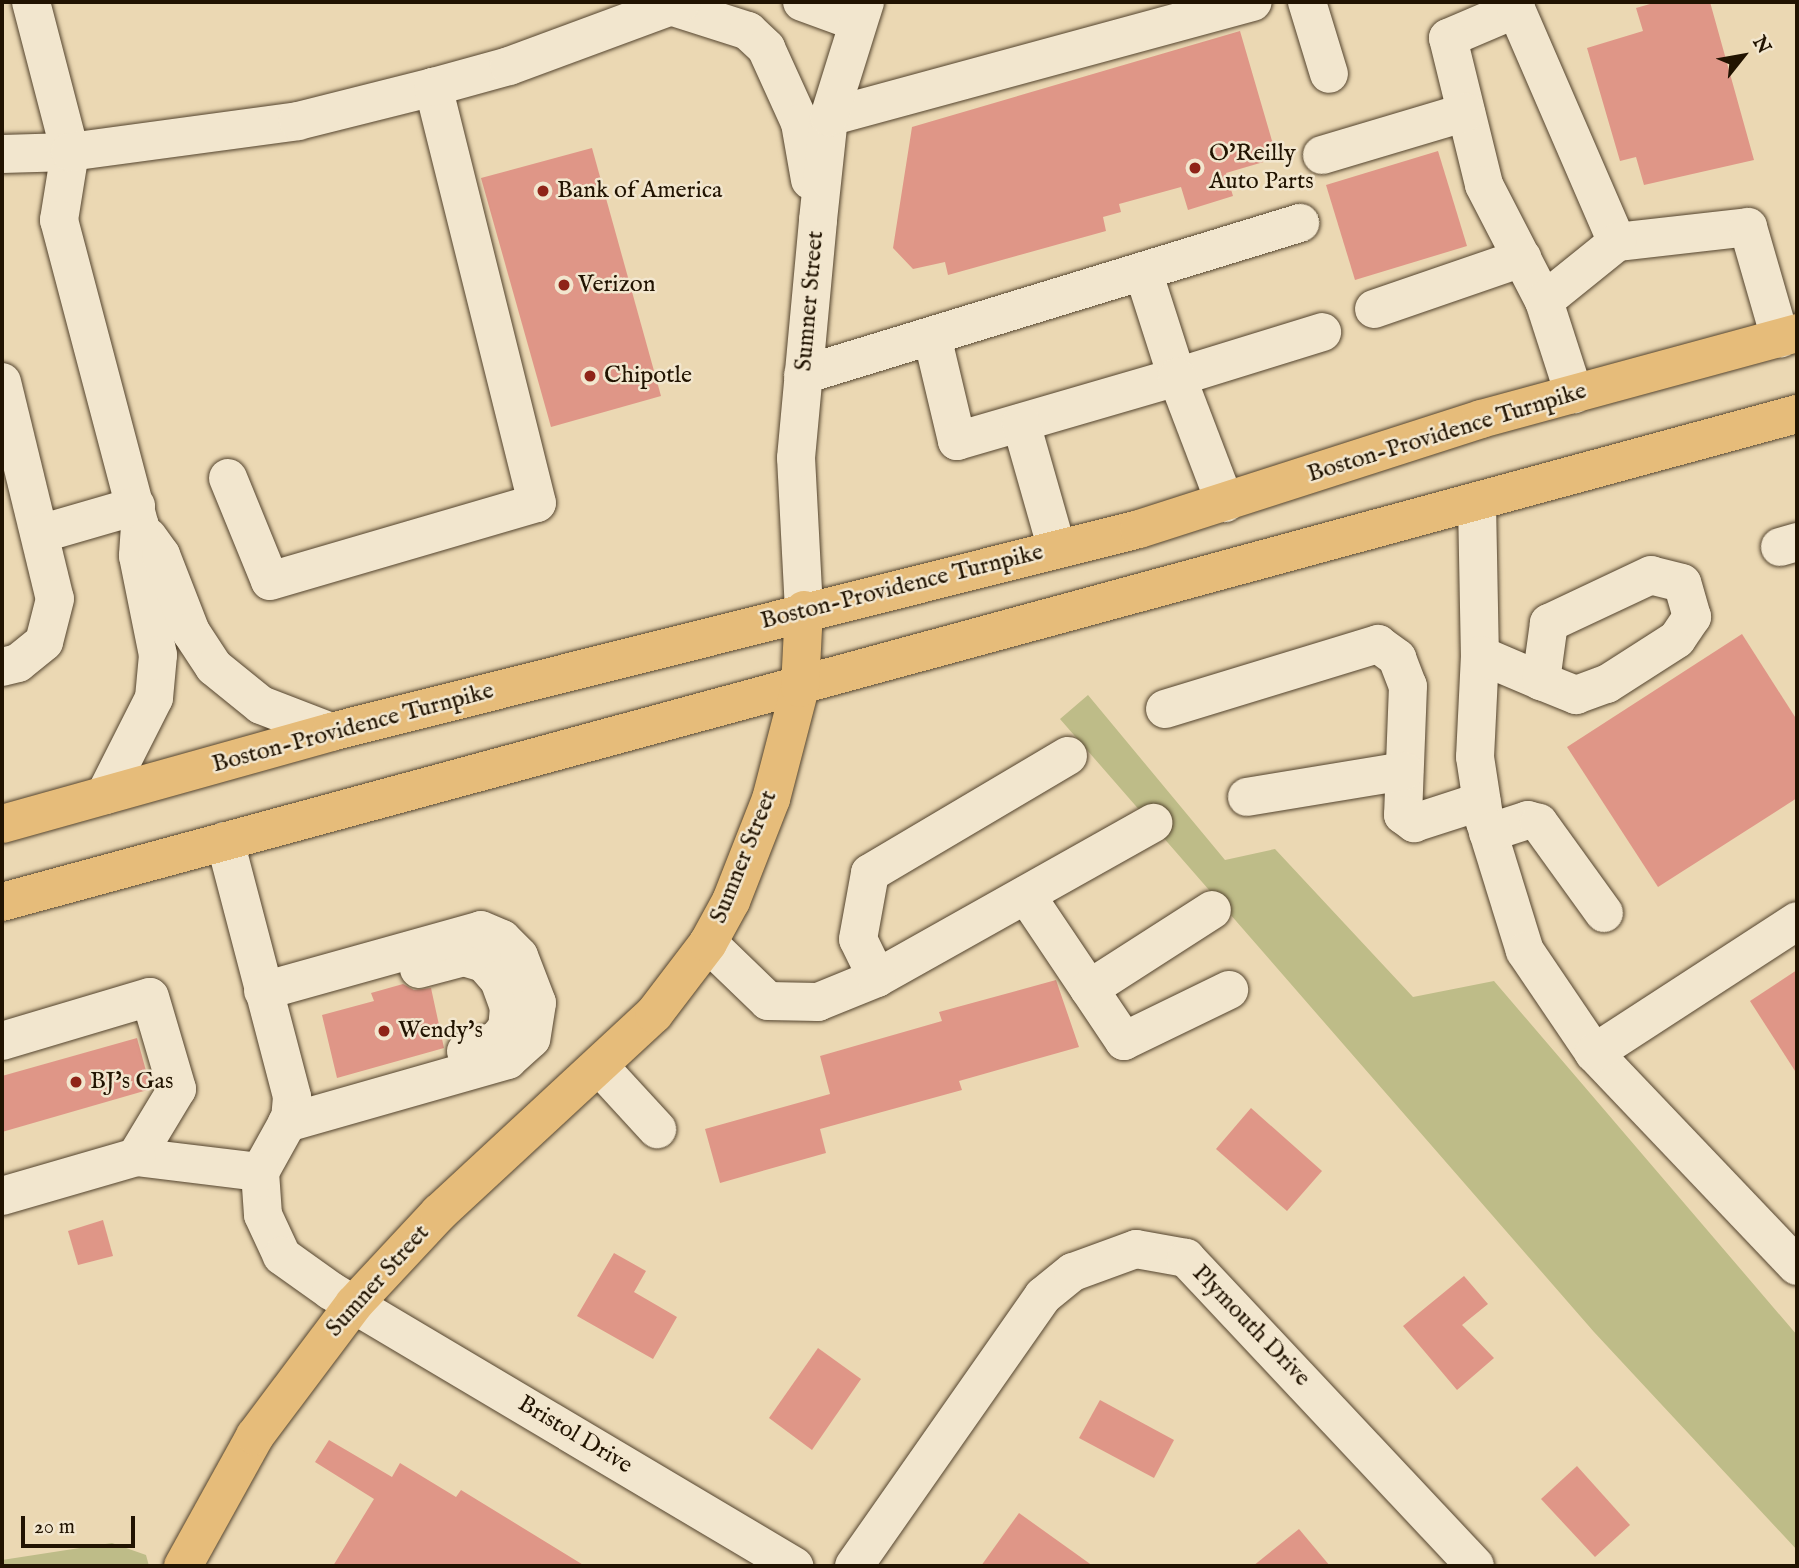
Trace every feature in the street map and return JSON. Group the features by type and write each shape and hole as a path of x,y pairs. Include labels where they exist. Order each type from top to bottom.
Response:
{"main road":[{"name":"Boston-Providence Turnpike","path":"2,824 331,732 804,610 1057,549 1225,503 1481,419 1789,335"},
{"path":"2,902 410,787 800,688 1797,414"},
{"name":"Sumner Street","path":"183,1566 255,1436 354,1304 439,1213 654,1014 708,943 764,820 800,688 804,610"}],"street":[{"path":"31,2 70,152 58,220 138,516 138,556 159,654 154,698 105,795"},
{"path":"802,2 861,12"},
{"path":"829,117 1253,2"},
{"path":"1307,2 1329,74"},
{"path":"2,154 70,152 298,121 509,66 676,3 748,31 766,48 800,124 818,220"},
{"path":"1574,394 1544,300 1484,186 1448,38 1515,5 1617,242"},
{"name":"Sumner Street","path":"804,610 796,458 803,375 829,117 861,12"},
{"path":"228,478 270,581 537,503 433,87"},
{"path":"1322,155 1465,112"},
{"path":"803,375 1300,223"},
{"path":"1544,300 1617,242 1748,227 1789,335"},
{"path":"1374,309 1522,258"},
{"path":"1143,271 1177,377 1225,503"},
{"path":"932,336 957,441 1322,332"},
{"path":"2,382 43,533 55,599 44,642 18,663 2,667"},
{"path":"1021,423 1057,549"},
{"path":"1477,503 1480,655 1475,757 1485,817 1525,951 1594,1053 1797,1266"},
{"path":"43,533 138,516"},
{"path":"138,516 161,555 191,632 214,667 261,705 331,732"},
{"path":"1480,655 1541,681 1576,695 1607,684 1677,639 1692,617 1682,583 1651,575 1549,623 1541,681"},
{"path":"1165,709 1378,644 1405,670 1402,809 1414,823 1485,817 1539,823 1604,913"},
{"path":"877,978 858,939 870,873 1068,756"},
{"path":"1247,797 1404,771"},
{"path":"708,943 768,1001 818,1002 877,978 1153,823"},
{"path":"2,1196 136,1157 260,1172 290,1110 225,841"},
{"path":"1026,895 1124,1041 1229,990"},
{"path":"1089,989 1212,910"},
{"path":"1594,1053 1797,921"},
{"path":"263,991 315,975 325,986 342,988 464,957 477,960 499,980 510,1016 500,1036 477,1048 290,1110"},
{"path":"2,1041 150,997 177,1089 136,1157"},
{"path":"598,1066 657,1129"},
{"name":"Bristol Drive","path":"260,1172 263,1215 273,1244 282,1256 354,1304 794,1566"},
{"name":"Plymouth Drive","path":"854,1566 1043,1296 1073,1272 1136,1249 1186,1258 1475,1566"}],"shaded area":[{"path":"1088,695 1225,860 1275,849 1413,997 1494,981 1797,1335 1797,1550 1594,1332 1060,719"},
{"path":"112,1543 146,1555 149,1566 2,1566 2,1560"}],"building":[{"path":"1657,2 1710,2 1754,160 1644,185 1636,157 1620,161 1587,48 1643,31 1636,8"},
{"path":"1240,31 1277,158 1226,173 1233,196 1188,210 1181,187 1119,204 1121,212 1103,217 1106,231 948,275 945,262 913,269 893,248 912,127"},
{"path":"592,148 661,396 551,427 481,178"},
{"path":"1438,151 1467,246 1355,280 1326,185"},
{"path":"1742,634 1797,720 1797,798 1658,887 1567,747"},
{"path":"1797,970 1797,1074 1750,1001"},
{"path":"1056,980 1079,1047 959,1081 962,1090 820,1129 826,1153 720,1183 705,1129 830,1094 820,1056 942,1021 939,1012"},
{"name":"Wendy's","path":"403,984 414,990 431,988 444,1048 337,1078 322,1015 374,1001 371,993"},
{"name":"BJ's Gas","path":"137,1038 151,1089 2,1132 2,1076"},
{"path":"1251,1108 1322,1171 1287,1211 1216,1149"},
{"path":"103,1220 113,1256 78,1265 68,1231"},
{"path":"614,1253 646,1271 634,1292 677,1317 653,1359 577,1316"},
{"path":"1464,1276 1488,1304 1462,1325 1494,1358 1457,1390 1403,1326"},
{"path":"818,1348 861,1379 812,1450 769,1418"},
{"path":"1100,1400 1174,1440 1154,1478 1079,1438"},
{"path":"329,1440 392,1477 400,1463 456,1497 461,1490 585,1566 333,1566 374,1499 315,1462"},
{"path":"1577,1466 1630,1525 1595,1557 1541,1499"},
{"path":"1019,1513 1093,1566 981,1566"},
{"path":"1299,1529 1330,1566 1253,1566"}],"place":[{"name":"O'Reilly Auto Parts","path":"1195,168"},
{"name":"Bank of America","path":"543,191"},
{"name":"Verizon","path":"564,285"},
{"name":"Chipotle","path":"590,376"},
{"name":"Wendy's","path":"384,1031"},
{"name":"BJ's Gas","path":"76,1082"}]}
